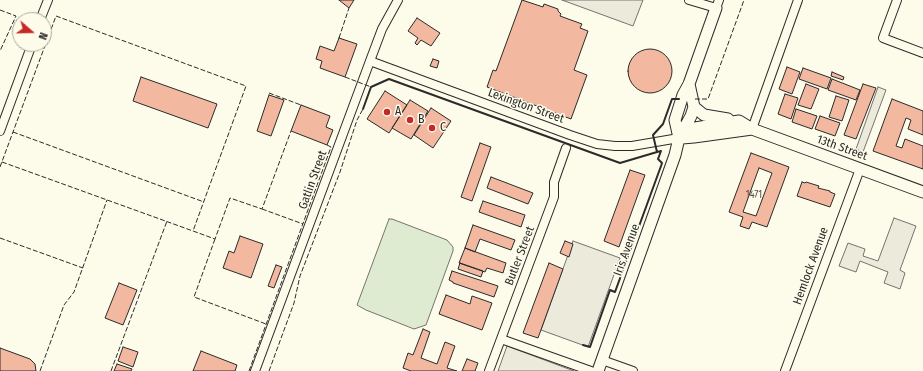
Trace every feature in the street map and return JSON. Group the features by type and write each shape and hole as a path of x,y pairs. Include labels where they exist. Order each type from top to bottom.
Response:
{"main road":[{"path":"679,138 675,120 681,99 689,84 718,4"},
{"path":"679,138 691,116 693,105 689,84"},
{"path":"693,105 704,115 739,121"},
{"path":"679,138 695,128 739,121"},
{"name":"13th Street","path":"739,121 752,129 923,192"},
{"name":"13th Street","path":"679,138 752,129"},
{"name":"Iris Avenue","path":"598,371 675,155 679,138"}],"street":[{"path":"43,12 48,0"},
{"name":"Gatlin Street","path":"255,371 382,29 398,0"},
{"path":"689,0 718,4"},
{"path":"752,129 798,0"},
{"path":"897,0 883,38 923,53"},
{"path":"0,131 29,52"},
{"name":"Lexington Street","path":"370,61 597,144 632,146 679,138"},
{"name":"Butler Street","path":"489,371 554,198 554,182 566,148"},
{"name":"Hemlock Avenue","path":"785,371 860,169"},
{"path":"501,339 591,371"},
{"path":"602,360 633,371"}],"green space":[{"path":"389,219 447,240 453,247 453,251 426,325 414,329 357,305"}],"shaded area":[{"path":"562,0 643,0 633,26"},
{"path":"878,87 886,90 863,152 856,149"},
{"path":"894,218 916,226 900,270 905,273 900,289 884,283 888,272 860,261 856,272 839,266 848,243 865,249 863,256 878,261"},
{"path":"573,241 620,258 588,347 541,330"},
{"path":"507,346 574,371 498,371"}],"building":[{"path":"339,0 354,0 349,8"},
{"path":"522,0 543,7 544,4 558,9 561,14 560,16 582,24 580,28 588,31 574,70 587,75 571,119 487,87 493,70 496,71"},
{"path":"417,18 440,33 431,46 421,40 417,45 415,43 418,38 408,31"},
{"path":"339,38 357,44 345,77 320,68 322,61 316,59 320,46 334,51"},
{"path":"650,49 662,53 668,59 672,71 668,83 662,89 650,93 638,89 632,83 628,71 632,59 638,53"},
{"path":"433,59 439,61 437,68 430,66"},
{"path":"787,67 800,72 792,94 779,89"},
{"path":"803,68 831,78 827,89 799,79"},
{"path":"832,72 844,77 843,80 831,76"},
{"path":"141,77 217,104 208,128 133,101"},
{"path":"832,79 860,90 856,100 828,90"},
{"path":"806,84 819,89 811,109 798,105"},
{"path":"863,84 876,88 856,139 844,135"},
{"name":"A","path":"385,91 407,105 389,133 367,119"},
{"path":"785,94 798,98 791,119 778,114"},
{"path":"269,95 284,100 271,136 257,131"},
{"path":"836,96 849,100 842,121 829,117"},
{"path":"892,99 923,111 923,135 908,129 911,120 906,118 896,146 902,148 905,139 923,146 923,169 873,151"},
{"name":"B","path":"410,100 428,111 411,139 392,128"},
{"path":"301,105 330,116 326,127 333,130 327,145 291,131"},
{"name":"C","path":"431,108 451,121 433,148 414,135"},
{"path":"796,109 817,116 812,129 792,122"},
{"path":"820,116 840,123 835,136 815,129"},
{"path":"480,143 491,147 472,201 461,197"},
{"path":"751,153 789,167 767,227 752,222 749,229 740,226 743,217 729,212","holes":["759,168 772,173 756,216 743,212"]},
{"path":"630,170 645,175 619,247 604,241"},
{"path":"491,177 533,193 528,204 487,188"},
{"path":"802,182 819,186 818,188 835,194 830,207 797,196"},
{"path":"483,201 525,215 521,227 479,212"},
{"path":"473,225 515,240 511,250 480,239 475,252 465,248"},
{"path":"240,236 263,244 251,278 223,268 229,251 234,253"},
{"path":"565,241 573,244 569,257 560,253"},
{"path":"465,248 506,263 503,273 487,268 485,272 459,263"},
{"path":"460,263 483,271 481,277 458,269"},
{"path":"549,263 563,269 538,338 523,333"},
{"path":"276,265 282,267 274,288 268,286"},
{"path":"452,271 498,286 494,297 453,283 449,280"},
{"path":"119,283 137,290 123,325 105,318"},
{"path":"446,295 470,304 472,296 492,303 482,330 439,314"},
{"path":"423,329 430,332 421,358 437,364 445,342 455,346 447,368 457,371 411,371 403,368 408,353 413,355"},
{"path":"123,347 138,352 133,367 118,361"},
{"path":"0,348 30,359 35,364 36,371 0,371"},
{"path":"201,351 237,365 235,371 193,371"},
{"path":"467,359 478,363 475,371 462,371"},
{"path":"117,364 132,369 131,371 114,371"}],"fence":[{"path":"695,99 708,99 744,0"},
{"path":"339,38 349,8"},
{"path":"0,10 16,16 0,51"},
{"path":"0,167 56,16 246,86 193,231 215,239 230,198 262,209 291,131"},
{"path":"345,77 371,87"},
{"path":"269,93 301,105"},
{"path":"269,371 294,303 300,276 340,172 357,120 363,109"},
{"path":"13,132 204,202"},
{"path":"249,371 331,147 327,145"},
{"path":"2,162 193,231"},
{"path":"40,371 64,305 74,292 107,200"},
{"path":"262,209 303,224"},
{"path":"111,371 167,221"},
{"path":"0,238 83,268"},
{"path":"215,239 194,297 266,324"}],"wall":[{"path":"363,109 371,87 389,79 620,163 657,152"},
{"path":"583,345 590,347 610,290 615,292 661,166 662,163 658,159 661,151 657,152 653,135 663,124 672,99 679,99"}],"place":[{"name":"A","path":"387,112"},
{"name":"B","path":"410,120"},
{"name":"C","path":"432,128"}]}
